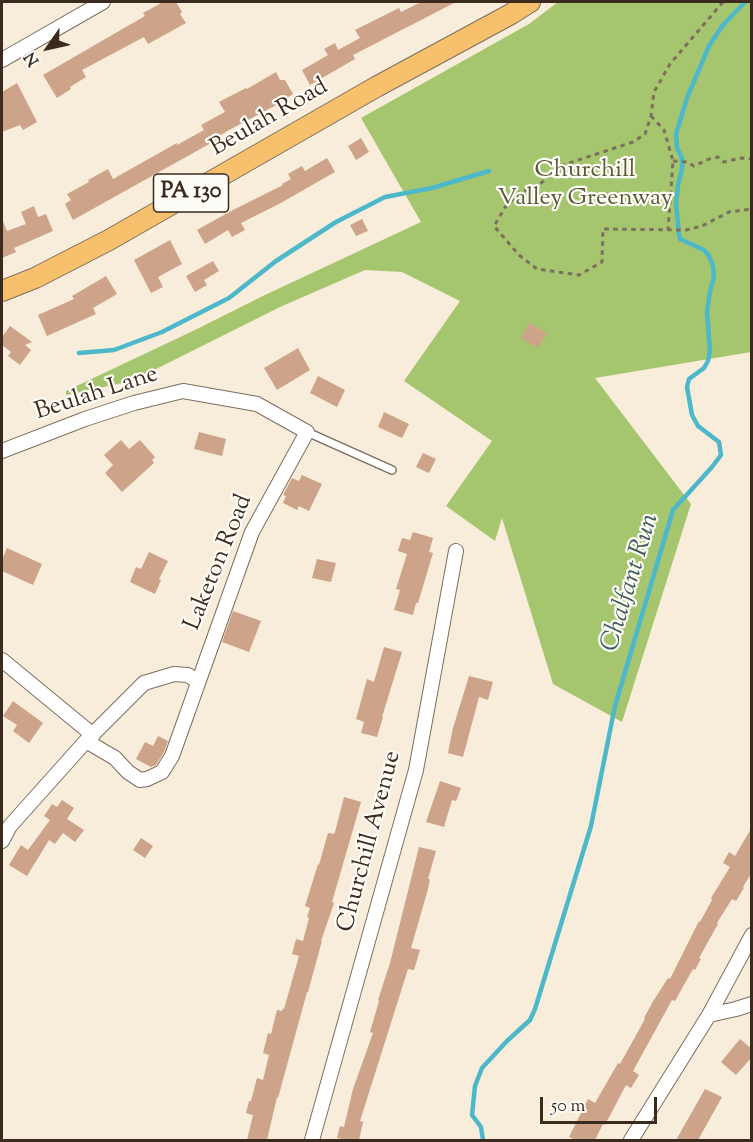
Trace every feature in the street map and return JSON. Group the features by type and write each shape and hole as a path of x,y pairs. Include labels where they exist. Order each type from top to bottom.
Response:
{"main road":[{"name":"Beulah Road","path":"2,291 35,278 109,240 530,2"}],"street":[{"path":"2,60 103,2"},
{"name":"Beulah Lane","path":"2,451 85,419 134,403 183,391 257,404 307,432"},
{"name":"Laketon Road","path":"89,738 140,780 162,771 172,756 252,532 307,432"},
{"name":"Churchill Avenue","path":"312,1140 416,770 456,551"},
{"path":"2,660 89,738"},
{"path":"2,841 10,826 89,738 144,683 174,674 188,675 198,682"},
{"path":"631,1140 709,1015 752,935"},
{"path":"709,1015 736,1010 752,1004"}],"lane":[{"path":"307,432 392,470"}],"path":[{"path":"723,2 670,64 654,92 651,116 645,134 633,142 560,166 539,185 519,193 506,206 494,226 519,255 537,269 579,275 602,262 603,229 686,230 702,226 729,212 752,209"},
{"path":"651,116 664,130 673,161 670,230"},
{"path":"673,161 687,162 694,166 709,159 718,158 724,162 741,158 752,159"}],"green space":[{"name":"Churchill Valley Greenway","path":"558,2 751,2 751,352 595,378 691,504 622,722 553,684 502,518 495,541 446,506 492,441 404,381 460,301 402,272 365,270 280,307 132,381 66,395 66,391 421,222 361,118 529,24"}],"building":[{"path":"163,2 176,2 186,23 148,44 144,37 82,70 86,77 57,98 43,75 145,16 143,13"},
{"path":"421,2 456,2 353,55 355,59 310,85 302,70 328,55 324,49 335,43 338,50 360,38 355,30 399,8 401,12"},
{"path":"276,72 280,80 285,80 293,94 219,136 220,138 73,220 65,204 71,200 67,194 108,169 113,179 204,130 201,125 225,112 219,102"},
{"path":"17,83 37,122 23,130 20,125 2,132 2,92"},
{"path":"361,138 369,152 356,160 348,146"},
{"path":"327,158 335,172 241,223 245,230 232,237 228,230 205,244 197,230 283,185 291,179 288,174 302,166 305,171"},
{"path":"34,206 38,217 46,214 53,231 14,248 16,252 2,258 2,219 7,231 26,224 21,212"},
{"path":"362,219 368,231 356,236 350,225"},
{"path":"170,240 182,264 158,277 163,287 151,293 134,260"},
{"path":"213,261 219,271 204,280 207,285 195,292 186,276"},
{"path":"106,276 117,294 93,308 96,314 47,336 38,315 74,299 72,296"},
{"path":"529,323 547,333 538,348 521,338"},
{"path":"10,326 32,342 25,345 31,350 20,365 8,356 11,352 2,345 2,337"},
{"path":"298,348 310,370 277,390 264,368"},
{"path":"318,376 345,390 337,407 310,393"},
{"path":"384,412 409,424 402,438 378,427"},
{"path":"199,432 226,439 222,456 194,449"},
{"path":"121,440 129,449 140,440 155,457 152,460 154,463 122,492 105,473 113,465 104,455"},
{"path":"423,453 436,459 429,473 416,467"},
{"path":"302,475 322,484 309,511 299,506 297,510 283,503 286,496 283,495 292,478 299,481"},
{"path":"413,532 433,538 429,552 433,553 413,615 394,610 400,590 396,589 407,554 398,551 402,538 410,540"},
{"path":"7,548 42,564 33,585 2,571 2,560"},
{"path":"149,552 168,561 155,594 130,582 136,567 141,569"},
{"path":"317,559 336,563 331,582 312,578"},
{"path":"233,611 261,621 249,652 222,642"},
{"path":"384,647 402,652 377,737 361,733 364,722 356,719 367,679 374,682"},
{"path":"469,676 493,682 488,700 479,697 463,757 448,753"},
{"path":"13,701 43,723 29,743 13,731 17,725 3,716"},
{"path":"158,736 168,741 156,765 151,767 136,759 145,742 153,746"},
{"path":"440,781 461,788 456,801 452,800 444,827 426,822"},
{"path":"344,797 361,802 277,1097 267,1140 247,1140 253,1115 246,1113 257,1078 263,1080 269,1055 263,1053 268,1033 271,1034 277,1010 284,1009 299,956 292,954 296,939 303,941 309,918 307,917 310,908 305,906 328,833 334,834 335,832"},
{"path":"62,800 74,808 67,819 84,830 75,842 63,833 55,844 49,840 27,876 9,865 21,845 28,850 50,820 44,816 52,804 57,807"},
{"path":"752,827 752,872 736,901 732,899 717,923 695,970 693,969 675,1001 672,1000 633,1071 639,1075 631,1088 626,1085 595,1140 576,1140 569,1137 588,1099 595,1103 618,1063 620,1064 652,1003 668,978 670,979 711,898 730,867 723,863 729,852 735,856"},
{"path":"141,838 153,846 145,858 133,850"},
{"path":"419,847 436,851 411,948 420,950 414,970 408,969 360,1121 363,1122 359,1140 337,1138 340,1126 344,1127 353,1089 373,1033 370,1032"},
{"path":"740,1039 752,1049 752,1057 736,1075 721,1062"},
{"path":"705,1089 722,1097 698,1140 676,1140"}],"waterway":[{"name":"Chalfant Run","path":"483,1140 481,1127 472,1115 475,1086 482,1068 530,1020 535,1009 591,826 615,706 673,510 721,455 719,442 698,426 692,415 687,387 689,379 704,368 708,361 710,351 707,312 714,277 713,266 704,250 680,239 676,203 682,158 677,148 676,134 687,98 709,46 723,25 745,2"},
{"path":"79,353 114,350 162,332 229,298 276,261 336,222 385,197 432,188 489,171"}]}
